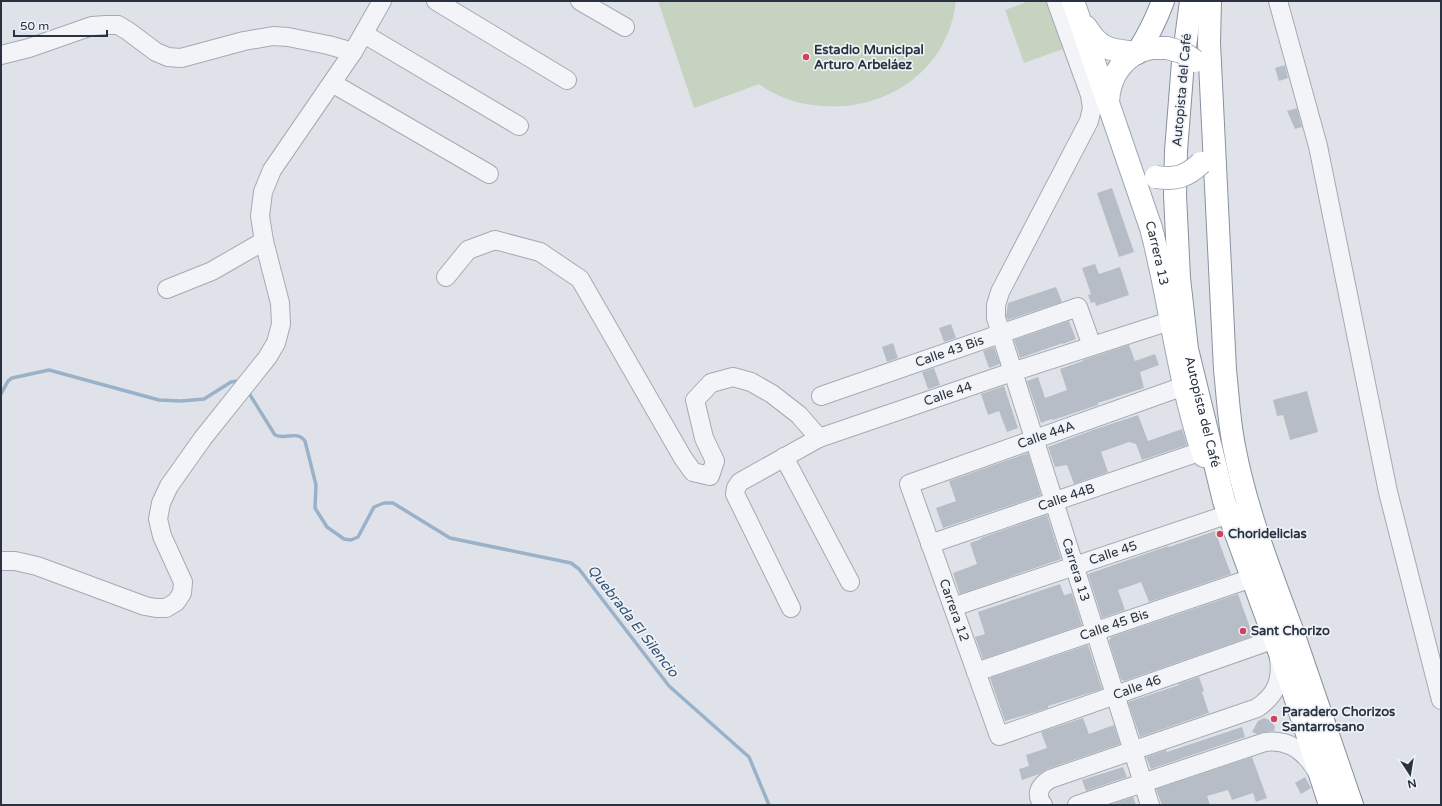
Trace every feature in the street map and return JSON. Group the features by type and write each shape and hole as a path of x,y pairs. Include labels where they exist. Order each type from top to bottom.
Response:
{"main road":[{"path":"1108,102 1112,81 1126,60 1137,52 1155,23 1163,1"},
{"name":"Autopista del Café","path":"1191,1 1183,62 1176,151 1175,195 1176,238 1182,313 1187,349 1226,508 1276,644 1330,805"},
{"name":"Autopista del Café","path":"1210,1 1209,43 1225,370 1235,450 1251,514 1260,542 1322,713 1352,805"},
{"path":"1068,4 1094,40 1103,47 1112,50 1137,52 1152,48 1167,48 1182,52 1195,61 1203,73 1213,102"},
{"name":"Carrera 13","path":"1068,4 1108,102 1151,228 1160,264 1184,386 1202,451 1226,508"},
{"path":"1126,154 1133,165 1144,173 1156,178 1168,179 1180,177 1192,172 1201,163 1210,150 1214,134"}],"street":[{"path":"1,561 15,561 36,566 145,606 166,608 176,602 182,593 183,582 162,536 158,519 161,503 169,486 184,464 267,358 276,342 282,324 280,303 264,241 260,216 263,192 272,170 353,52 382,1"},
{"path":"436,1 567,80"},
{"path":"580,1 625,27"},
{"path":"1278,1 1318,146 1388,492 1441,700"},
{"name":"Carrera 13","path":"1068,4 1092,108 1089,121 1000,292 996,305 996,318 1150,805"},
{"path":"1,55 29,48 92,26 106,25 118,25 156,52 168,58 181,58 244,41 273,36 288,37 328,45 353,52"},
{"path":"364,34 519,126"},
{"path":"332,83 489,174"},
{"path":"446,277 468,250 495,240 540,252 580,279 683,458 693,472 710,476 715,461 704,438 695,400 711,383 733,377 751,382 772,394 799,415 819,438"},
{"path":"167,289 212,271 264,241"},
{"name":"Calle 43 Bis","path":"821,396 1078,306 1092,346"},
{"name":"Calle 44","path":"791,608 735,494 736,488 740,482 819,438 1012,372 1170,321"},
{"name":"Calle 44A","path":"909,484 1184,386"},
{"name":"Calle 44B","path":"930,544 1202,451"},
{"path":"784,458 850,582"},
{"name":"Carrera 12","path":"909,484 999,736"},
{"name":"Calle 45","path":"953,607 1074,566 1226,508"},
{"name":"Calle 45 Bis","path":"976,672 1252,578"},
{"path":"1041,803 1038,792 1042,784 1050,779 1257,708 1265,703 1276,690 1279,679 1280,666 1276,644"},
{"name":"Calle 46","path":"999,736 1115,694 1276,644"},
{"path":"1076,805 1248,747 1265,742 1276,741 1284,743 1301,753 1311,762 1323,784"}],"green space":[{"name":"Estadio Municipal Arturo Arbeláez","path":"658,1 956,1 950,27 940,49 925,68 907,84 886,95 863,103 838,106 812,105 784,98 759,84 694,108"},
{"path":"1029,1 1046,1 1063,49 1024,63 1005,10"}],"building":[{"path":"1285,65 1288,78 1279,81 1275,68"},
{"path":"1297,108 1302,127 1295,129 1287,111"},
{"path":"1112,188 1134,252 1119,257 1097,193"},
{"path":"1095,264 1099,274 1120,267 1129,295 1096,306 1095,302 1091,303 1088,295 1091,294 1082,268"},
{"path":"1056,287 1062,302 1008,320 1006,316 1008,303"},
{"path":"1069,321 1076,339 1020,358 1014,340"},
{"path":"951,324 956,338 944,342 939,328"},
{"path":"893,343 898,358 887,362 882,347"},
{"path":"1129,345 1135,361 1155,354 1159,365 1140,372 1144,388 1098,403 1098,405 1041,423 1027,381 1038,377 1045,398 1067,390 1060,369"},
{"path":"994,347 1000,364 989,368 983,351"},
{"path":"934,368 940,385 928,389 922,372"},
{"path":"1004,386 1018,428 1007,432 999,411 988,415 981,394"},
{"path":"1307,391 1318,432 1290,440 1283,415 1277,416 1273,400"},
{"path":"1138,415 1148,441 1182,429 1187,445 1142,460 1136,444 1129,442 1101,452 1108,472 1074,484 1067,465 1055,467 1048,447"},
{"path":"1028,453 1041,495 943,528 936,508 956,501 949,481"},
{"path":"1047,515 1061,559 960,594 953,573 977,564 970,543"},
{"path":"1215,531 1231,574 1149,602 1141,582 1118,590 1125,610 1102,618 1088,574"},
{"path":"1060,584 1064,595 1072,593 1082,625 983,659 975,637 985,634 978,612"},
{"path":"1238,594 1253,636 1124,681 1121,679 1109,641 1111,637"},
{"path":"1088,645 1102,689 1005,721 990,678"},
{"path":"1199,677 1209,713 1140,737 1128,702"},
{"path":"1083,718 1089,734 1114,725 1120,744 1047,769 1039,774 1022,780 1019,769 1029,766 1026,755 1047,748 1041,732"},
{"path":"1264,718 1272,721 1275,727 1274,731 1257,734 1252,732 1258,721"},
{"path":"1242,727 1245,737 1151,769 1146,757 1166,750 1167,752"},
{"path":"1252,757 1267,798 1256,802 1253,793 1232,800 1228,790 1207,796 1210,805 1162,805 1156,789"},
{"path":"1123,767 1127,777 1086,791 1082,780"},
{"path":"1305,777 1311,788 1301,794 1295,783"},
{"path":"1133,797 1136,805 1110,805"}],"waterway":[{"name":"Quebrada El Silencio","path":"1,394 8,381 12,378 49,370 159,400 181,401 204,399 231,382 241,382"},
{"name":"Quebrada El Silencio","path":"247,390 275,435 299,436 305,441 316,485 315,508 327,527 344,539 351,540 358,537 374,507 384,503 393,503 450,538 571,563 579,569 669,686 749,757 769,805"}],"place":[{"name":"Estadio Municipal Arturo Arbeláez","path":"806,57"},
{"name":"Choridelicias","path":"1220,534"},
{"name":"Sant Chorizo","path":"1243,631"},
{"name":"Paradero Chorizos Santarrosano","path":"1274,719"}]}
